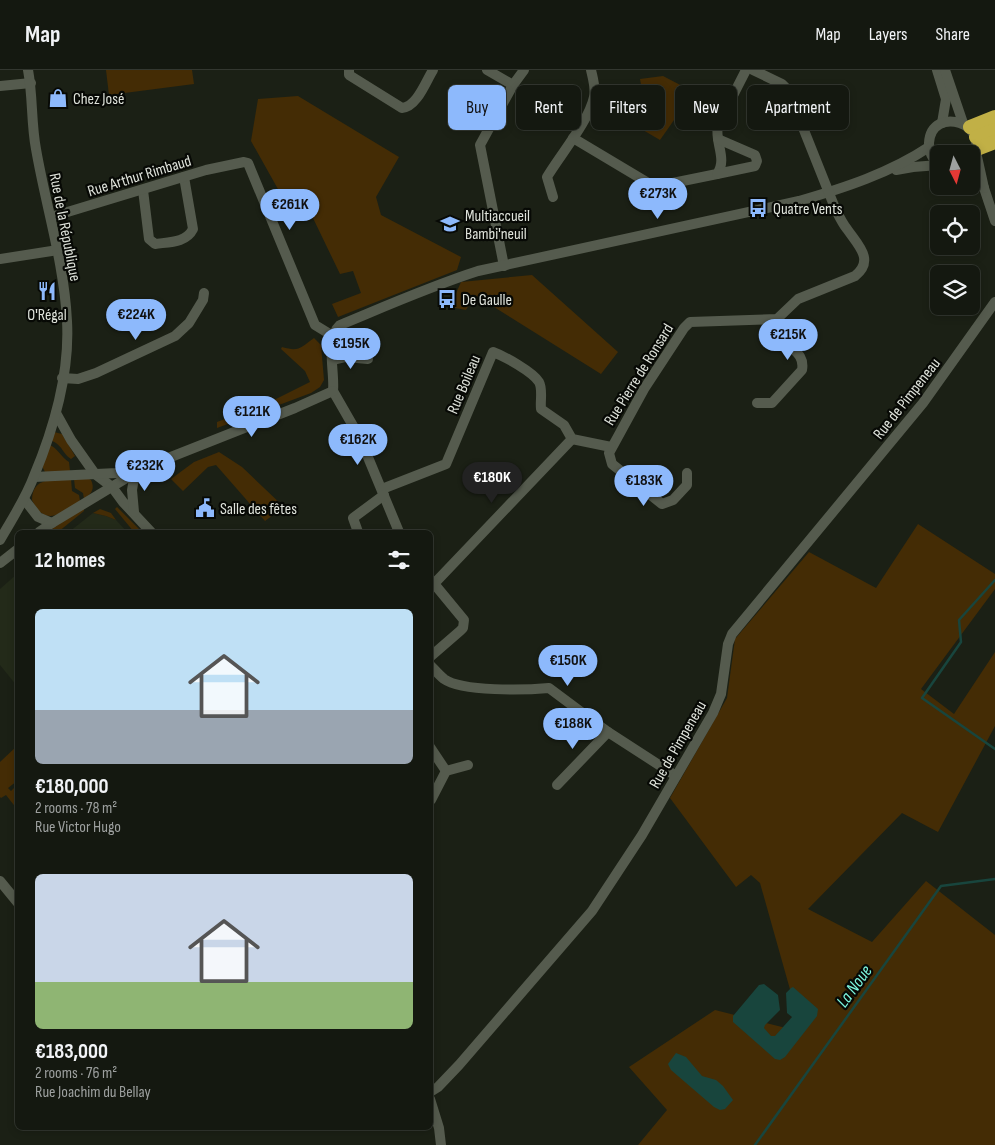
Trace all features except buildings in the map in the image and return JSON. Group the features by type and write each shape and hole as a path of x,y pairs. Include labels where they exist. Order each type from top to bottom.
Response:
{"highway":[{"path":"972,141 995,117"},
{"path":"972,141 995,130"},
{"path":"972,141 995,142"}],"street":[{"name":"Rue de la République","path":"0,540 24,499 34,477 56,413 67,352 67,319 58,250 35,148 31,83 28,70"},
{"path":"349,70 349,75 402,108 410,106 415,100 433,70"},
{"path":"487,70 513,85"},
{"path":"504,266 480,145 513,85 524,70"},
{"path":"553,197 547,177 573,138 591,105 594,95 594,83 591,70"},
{"path":"717,174 722,162 717,132 718,125 746,70"},
{"path":"753,70 782,84 788,90 828,193 842,222 863,251 865,261 862,270 855,276 798,299 777,319 782,337 800,354 802,370 772,403 757,403"},
{"path":"930,150 932,133 942,123 946,100 937,70"},
{"path":"945,70 972,141 995,221"},
{"path":"0,86 31,83"},
{"path":"942,123 956,121 972,141"},
{"path":"573,138 650,184 658,186 755,166 757,161 755,155 718,139"},
{"path":"398,530 360,438 333,391 332,343 336,329 340,325 478,271 765,210 828,193 878,174 912,158 929,147"},
{"name":"Rue Arthur Rimbaud","path":"51,218 184,177 236,163 248,163 315,325 333,336"},
{"path":"878,174 912,167 930,166"},
{"path":"143,190 149,239 156,244 186,239 193,229 184,177"},
{"path":"980,184 984,188"},
{"path":"0,259 58,250"},
{"path":"62,378 78,379 96,373 174,336 189,324 203,300 204,292"},
{"name":"Rue de Pimpeneau","path":"433,1090 459,1065 592,911 642,835 713,713 721,694 728,644 732,634 923,403 995,302"},
{"name":"Rue Pierre de Ronsard","path":"611,446 644,389 684,328 690,322 777,319"},
{"name":"Rue Boileau","path":"383,492 446,464 493,352 505,357 539,382 541,388 541,409 564,425 572,439"},
{"path":"333,360 346,357 368,358"},
{"path":"42,530 139,470 333,391"},
{"path":"56,413 71,440 95,474 112,486 123,502 149,530"},
{"path":"433,583 572,439 611,446 609,453 612,464 662,504 673,500 688,485 687,473"},
{"path":"34,477 117,473 139,470"},
{"path":"134,512 132,490 139,470"},
{"path":"95,474 96,496"},
{"path":"357,530 353,518 383,492"},
{"path":"96,496 110,497 123,502"},
{"path":"24,499 38,517 52,523"},
{"path":"0,563 15,551"},
{"path":"433,585 464,620 463,628 433,654"},
{"path":"433,668 444,679 454,684 528,690 549,688 608,732 676,776"},
{"path":"557,785 608,732"},
{"path":"433,752 446,771"},
{"path":"433,796 446,771 468,765"},
{"path":"0,881 15,900"},
{"path":"433,1108 440,1128 441,1145"}],"shaded area":[{"path":"106,70 192,70 194,84 109,95"},
{"path":"663,76 680,85 675,85 675,118 660,140 643,130 665,130 665,85 641,85 640,79"},
{"path":"298,96 399,157 376,197 381,215 461,257 457,270 338,317 332,304 361,293 353,271 340,274 312,216 292,220 288,207 251,141 258,99"},
{"path":"532,275 618,352 601,374 475,295 466,310 450,307 461,282"},
{"path":"314,338 321,345 324,380 320,387 311,393 217,428 217,422 272,401 310,382 305,371 281,349 282,347 296,349 302,347"},
{"path":"54,432 62,434 75,456 71,459 58,444 50,440"},
{"path":"48,444 69,462 70,471 45,472 42,466"},
{"path":"219,452 242,467 284,507 265,521 216,465 208,467 183,491 171,479 194,462"},
{"path":"87,478 91,480 93,488 91,493 84,499 83,493 75,488 74,479"},
{"path":"71,479 72,491 79,495 80,501 54,516 42,514 32,500 36,487 45,481"},
{"path":"117,507 140,530 132,530 115,509"},
{"path":"84,508 84,511 60,530 50,530"},
{"path":"100,509 111,513 116,520 93,513"},
{"path":"93,513 116,520 125,530 72,530"},
{"path":"918,524 995,574 995,589 921,689 954,714 995,652 995,726 938,832 902,813 808,909 872,942 926,881 995,935 995,1145 638,1145 667,1110 629,1067 715,1010 802,1032 760,883 751,875 736,887 670,798 727,698 735,639 809,552 876,588"},
{"path":"15,576 15,684 0,665 0,589"},
{"path":"15,748 15,783 8,788 11,791 15,787 15,806 6,795 0,797 0,762"}],"water":[{"path":"764,984 778,995 780,1010 764,1028 771,1036 775,1036 792,1017 787,1013 786,993 791,988 793,987 818,1009 817,1016 785,1057 780,1060 775,1059 733,1022 733,1016 759,985"},
{"path":"676,1053 686,1057 702,1076 716,1080 723,1086 733,1100 725,1109 720,1110 714,1107 671,1070 668,1064"}],"waterway":[{"name":"La Noue","path":"995,580 959,620 961,642 922,698 995,749"},
{"name":"La Noue","path":"755,1145 941,886 995,879"}],"place":[{"name":"Chez José","path":"58,98"},
{"name":"Quatre Vents","path":"758,208"},
{"name":"Multiaccueil Bambi'neuil","path":"450,224"},
{"name":"O'Régal","path":"47,291"},
{"name":"De Gaulle","path":"447,299"},
{"name":"Salle des fêtes","path":"205,508"}]}
